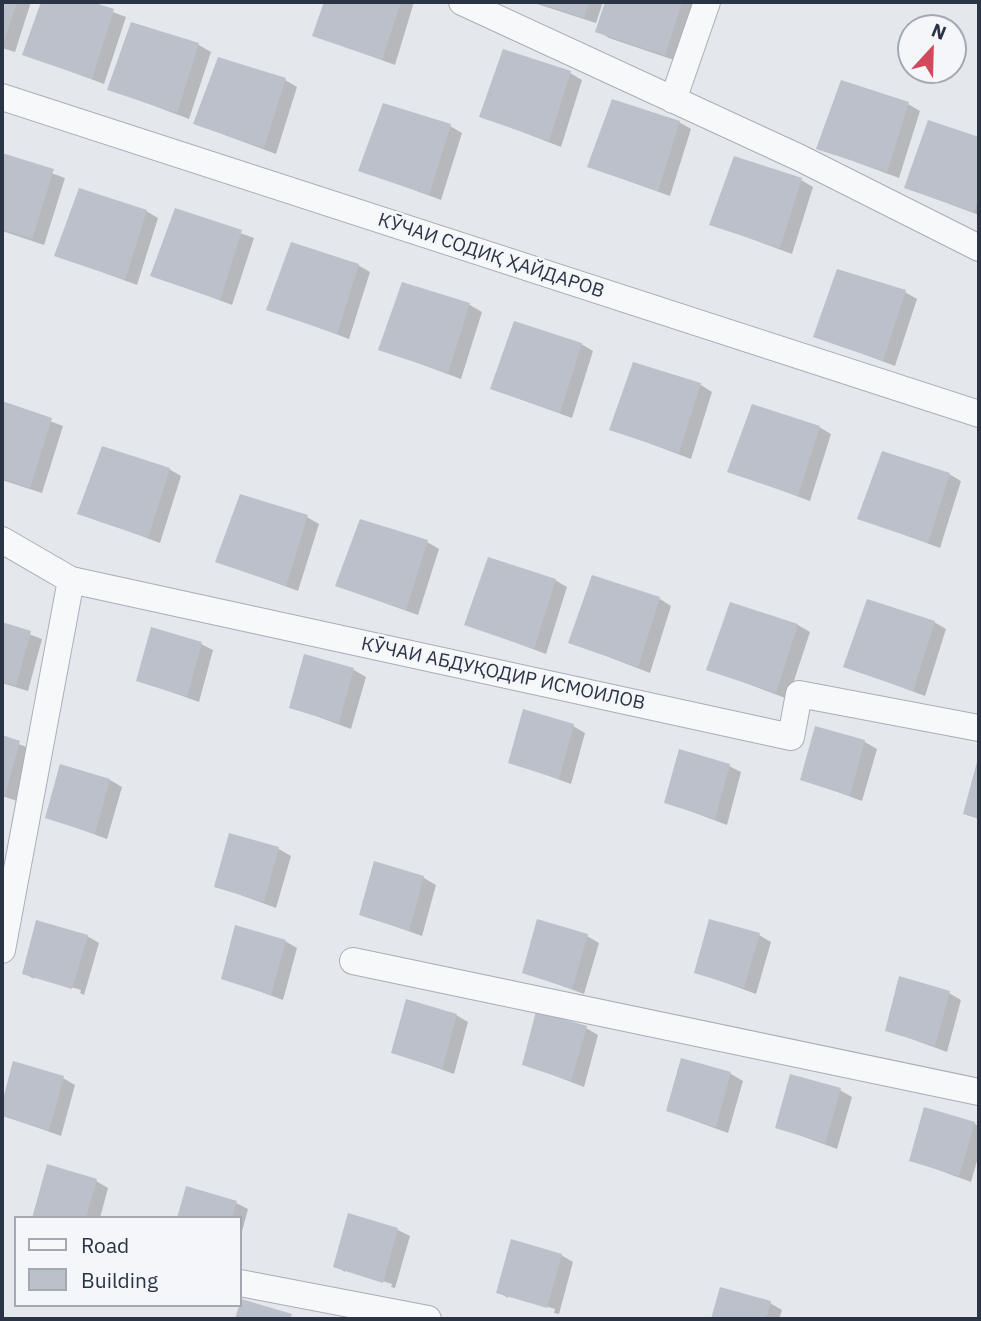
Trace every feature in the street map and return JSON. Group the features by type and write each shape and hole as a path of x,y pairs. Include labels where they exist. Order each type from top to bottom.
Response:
{"street":[{"path":"462,2 800,158 979,248"},
{"path":"673,100 707,2"},
{"name":"КӮЧАИ СОДИҚ ҲАЙДАРОВ","path":"2,97 979,415"},
{"name":"КӮЧАИ АБДУҚОДИР ИСМОИЛОВ","path":"2,540 71,580 792,737 799,694 979,728"},
{"path":"2,950 71,580"},
{"path":"353,961 979,1092"},
{"path":"242,1283 428,1319"}],"building":[{"path":"2,2 17,2 2,48"},
{"path":"41,2 92,2 114,9 92,79 22,55"},
{"path":"324,2 401,2 382,60 312,36"},
{"path":"537,2 589,2 584,18"},
{"path":"605,2 682,2 665,55 595,32"},
{"path":"131,22 199,43 177,113 107,90"},
{"path":"503,49 571,71 549,141 479,117"},
{"path":"218,57 286,78 264,148 193,124"},
{"path":"841,80 909,102 887,172 816,149"},
{"path":"612,99 680,121 658,191 587,167"},
{"path":"383,103 451,124 429,195 358,171"},
{"path":"928,120 979,137 979,197 974,212 904,188"},
{"path":"2,153 54,169 32,239 2,229"},
{"path":"734,156 802,178 780,248 709,225"},
{"path":"79,188 147,210 125,280 54,256"},
{"path":"175,208 242,230 220,300 150,276"},
{"path":"291,242 359,264 337,334 266,310"},
{"path":"837,269 906,290 883,361 813,337"},
{"path":"402,282 470,303 448,373 378,350"},
{"path":"514,321 582,343 560,413 490,389"},
{"path":"633,362 701,383 679,453 609,430"},
{"path":"2,401 52,418 30,488 2,478"},
{"path":"752,404 820,426 798,496 727,472"},
{"path":"102,446 170,468 148,538 77,514"},
{"path":"882,451 950,473 928,543 857,519"},
{"path":"240,494 308,515 286,586 215,562"},
{"path":"360,519 428,540 406,610 335,586"},
{"path":"488,557 556,579 534,649 464,625"},
{"path":"592,575 660,597 638,667 568,643"},
{"path":"867,599 935,621 913,691 843,667"},
{"path":"730,602 798,624 776,693 706,670"},
{"path":"2,622 31,631 16,686 2,681"},
{"path":"151,627 202,642 187,697 136,681"},
{"path":"304,654 354,668 339,723 289,708"},
{"path":"523,709 574,724 559,779 508,763"},
{"path":"815,726 865,740 850,796 800,780"},
{"path":"2,735 20,741 5,795 2,794"},
{"path":"679,749 730,764 715,819 664,803"},
{"path":"979,759 979,819 963,814"},
{"path":"60,764 110,779 95,834 45,818"},
{"path":"229,833 279,847 264,902 214,887"},
{"path":"374,861 424,876 409,931 359,915"},
{"path":"537,919 588,934 572,989 522,973"},
{"path":"709,919 760,933 744,988 694,973"},
{"path":"36,920 88,935 72,989 22,974"},
{"path":"235,925 286,940 271,995 221,979"},
{"path":"899,976 950,991 935,1046 885,1031"},
{"path":"406,999 457,1014 442,1069 391,1053"},
{"path":"536,1011 587,1026 571,1081 522,1065"},
{"path":"681,1058 731,1072 716,1127 666,1111"},
{"path":"13,1061 64,1076 49,1131 2,1116 2,1103"},
{"path":"790,1074 841,1088 825,1143 775,1128"},
{"path":"924,1107 975,1122 959,1176 909,1161"},
{"path":"47,1164 97,1179 87,1216 33,1216"},
{"path":"186,1186 237,1201 233,1216 178,1216"},
{"path":"348,1213 398,1228 383,1283 333,1267"},
{"path":"511,1239 562,1254 547,1308 496,1293"},
{"path":"720,1287 771,1301 766,1319 711,1319"},
{"path":"242,1299 292,1314 290,1319 235,1319 239,1307 242,1307"}]}
